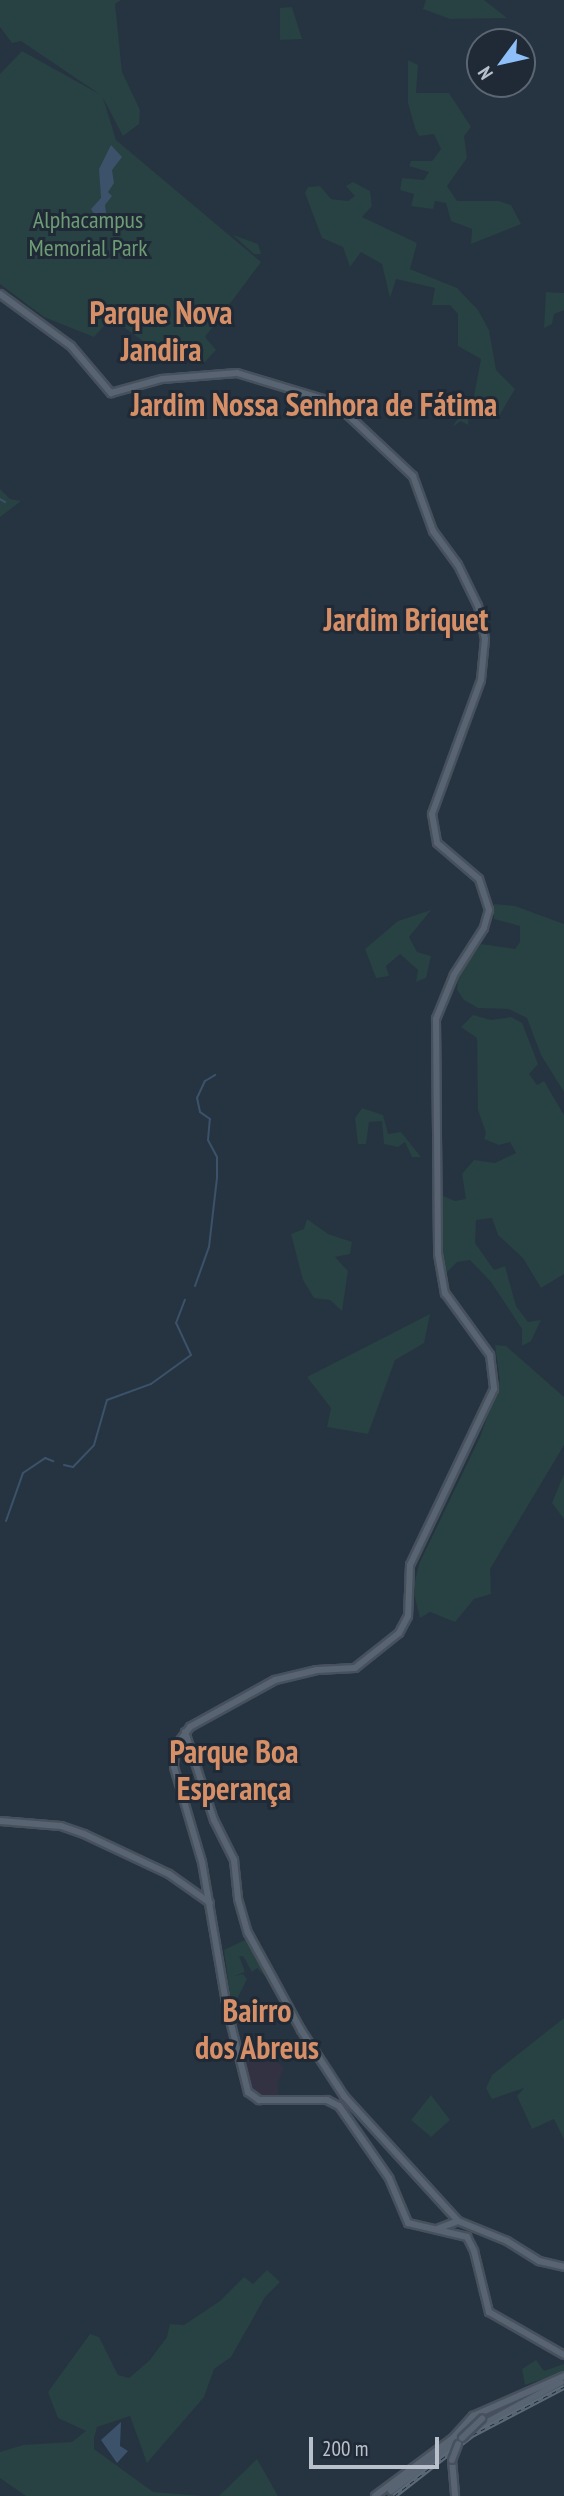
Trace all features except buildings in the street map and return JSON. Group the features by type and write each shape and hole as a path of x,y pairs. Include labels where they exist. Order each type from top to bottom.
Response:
{"main road":[{"path":"0,294 65,340 111,393 178,376 237,373 323,399 349,416 412,476 433,531 458,565 478,606 485,639 481,680 432,814 438,843 479,879 489,910 484,928 454,975 436,1019 438,1254 445,1293 486,1347 495,1381 483,1420 414,1555 407,1578 408,1616 390,1642 355,1668 317,1670 275,1680 185,1732 175,1747 174,1767 210,1903 241,2074 252,2097 339,2101 344,2096"},
{"path":"185,1732 214,1820 234,1860 238,1899 262,1961 344,2096 458,2221 507,2241 539,2261 564,2267"},
{"path":"0,1821 61,1826 187,1884 210,1903"},
{"path":"187,1884 196,1885 204,1877"},
{"path":"327,2100 351,2121 394,2186 408,2223 432,2231 455,2231 471,2244 489,2312 564,2355"},
{"path":"432,2231 458,2221"},
{"path":"455,2496 455,2451 474,2425 564,2378"},
{"path":"376,2496 404,2477 473,2416 564,2378"},
{"path":"384,2496 495,2415"},
{"path":"404,2477 413,2475"}],"shaded area":[{"path":"111,145 122,157 112,170 114,183 108,192 112,196 105,205 108,226 99,223 91,209 101,198 99,169"},
{"path":"260,2047 284,2068 278,2082 278,2099 256,2094 250,2084 244,2065"},
{"path":"121,2422 120,2446 128,2451 117,2463 101,2440"}],"green space":[{"name":"Alphacampus Memorial Park","path":"0,0 121,0 115,4 122,72 140,110 139,124 123,136 103,98 116,140 261,262 205,337 216,350 203,364 154,349 111,318 94,337 44,317 0,284 0,74 22,51 101,95 21,41 12,43 0,27"},
{"path":"426,0 484,0 507,18 450,19 423,9"},
{"path":"292,7 302,39 280,40 280,8"},
{"path":"408,60 418,65 416,93 449,93 471,127 464,136 467,158 447,186 457,201 499,201 511,205 521,224 471,244 472,229 451,221 446,203 435,201 433,209 411,206 414,194 400,190 402,178 424,180 429,172 409,166 411,161 432,161 441,149 434,134 419,136 415,128 408,103"},
{"path":"353,182 370,191 372,206 362,217 417,243 410,269 457,288 478,310 489,330 496,370 515,389 499,416 469,415 468,425 461,421 452,427 474,396 481,359 458,346 458,314 450,305 432,305 435,288 396,279 390,298 382,264 361,252 350,267 343,247 322,238 305,193 308,187 320,186 331,199 348,201 355,196 346,186"},
{"path":"233,235 258,244 261,254 254,254"},
{"path":"546,292 564,293 564,310 554,314 552,324 544,328"},
{"path":"0,489 10,499 21,501 0,517"},
{"path":"494,904 515,906 564,924 564,1092 541,1055 527,1018 509,1009 478,1008 464,1000 457,990 458,977 481,944 515,949 520,942 520,926 494,919"},
{"path":"431,910 409,937 417,952 431,956 426,978 416,982 418,970 400,954 386,966 389,976 376,978 365,949 398,921"},
{"path":"473,1015 491,1020 511,1017 522,1023 538,1064 529,1074 537,1085 544,1081 564,1115 564,1274 541,1288 523,1258 498,1235 492,1218 476,1220 475,1243 494,1270 505,1266 516,1306 528,1322 541,1320 531,1341 522,1346 522,1329 491,1282 470,1260 457,1262 444,1275 442,1264 443,1196 455,1201 466,1199 462,1174 474,1160 495,1163 516,1153 510,1142 499,1145 484,1139 486,1133 478,1110 477,1038 461,1027"},
{"path":"362,1108 383,1115 388,1134 401,1132 421,1157 412,1157 405,1142 398,1147 384,1144 382,1121 369,1122 366,1144 358,1144 355,1118"},
{"path":"307,1219 328,1234 352,1242 350,1254 335,1257 348,1271 342,1311 330,1300 314,1298 303,1280 291,1234 304,1229"},
{"path":"430,1314 424,1343 395,1360 368,1434 327,1427 331,1408 307,1377"},
{"path":"495,1345 506,1346 564,1397 564,1445 490,1569 491,1594 474,1599 455,1622 430,1612 420,1618 413,1590 419,1564 480,1437 500,1381"},
{"path":"564,1474 564,1519 552,1503"},
{"path":"247,1939 266,1977 257,1968 252,1972 243,1956 239,1957 245,1972 234,1976 243,1974 247,1979 232,2009 224,1950"},
{"path":"564,2018 564,2139 554,2119 532,2129 517,2096 524,2088 492,2099 486,2088 492,2075"},
{"path":"431,2095 450,2120 431,2137 411,2120"},
{"path":"267,2270 280,2282 265,2297 231,2357 214,2369 204,2397 147,2463 130,2416 97,2427 94,2449 153,2492 204,2496 26,2496 0,2478 0,2452 23,2445 72,2442 86,2431 58,2418 48,2392 90,2334 99,2337 118,2375 129,2378 149,2361 167,2337 170,2324 184,2325 220,2301 244,2277 253,2284"},
{"path":"536,2360 544,2371 564,2364 564,2372 525,2385 522,2369"},
{"path":"257,2459 278,2496 219,2496"}],"waterway":[{"path":"0,499 5,502"},
{"path":"195,1286 209,1247 217,1178 217,1157 208,1140 210,1119 200,1112 197,1098 205,1081 215,1075"},
{"path":"64,1465 73,1467 94,1445 107,1400 151,1384 191,1355 176,1323 185,1300"},
{"path":"6,1521 23,1473 45,1458 53,1461"}],"railway":[{"path":"394,2496 472,2435 564,2387"}],"district":[{"name":"Parque Nova Jandira","path":"161,332"},
{"name":"Jardim Nossa Senhora de Fátima","path":"314,404"},
{"name":"Jardim Briquet","path":"406,619"},
{"name":"Parque Boa Esperança","path":"234,1770"},
{"name":"Bairro dos Abreus","path":"257,2030"}]}
